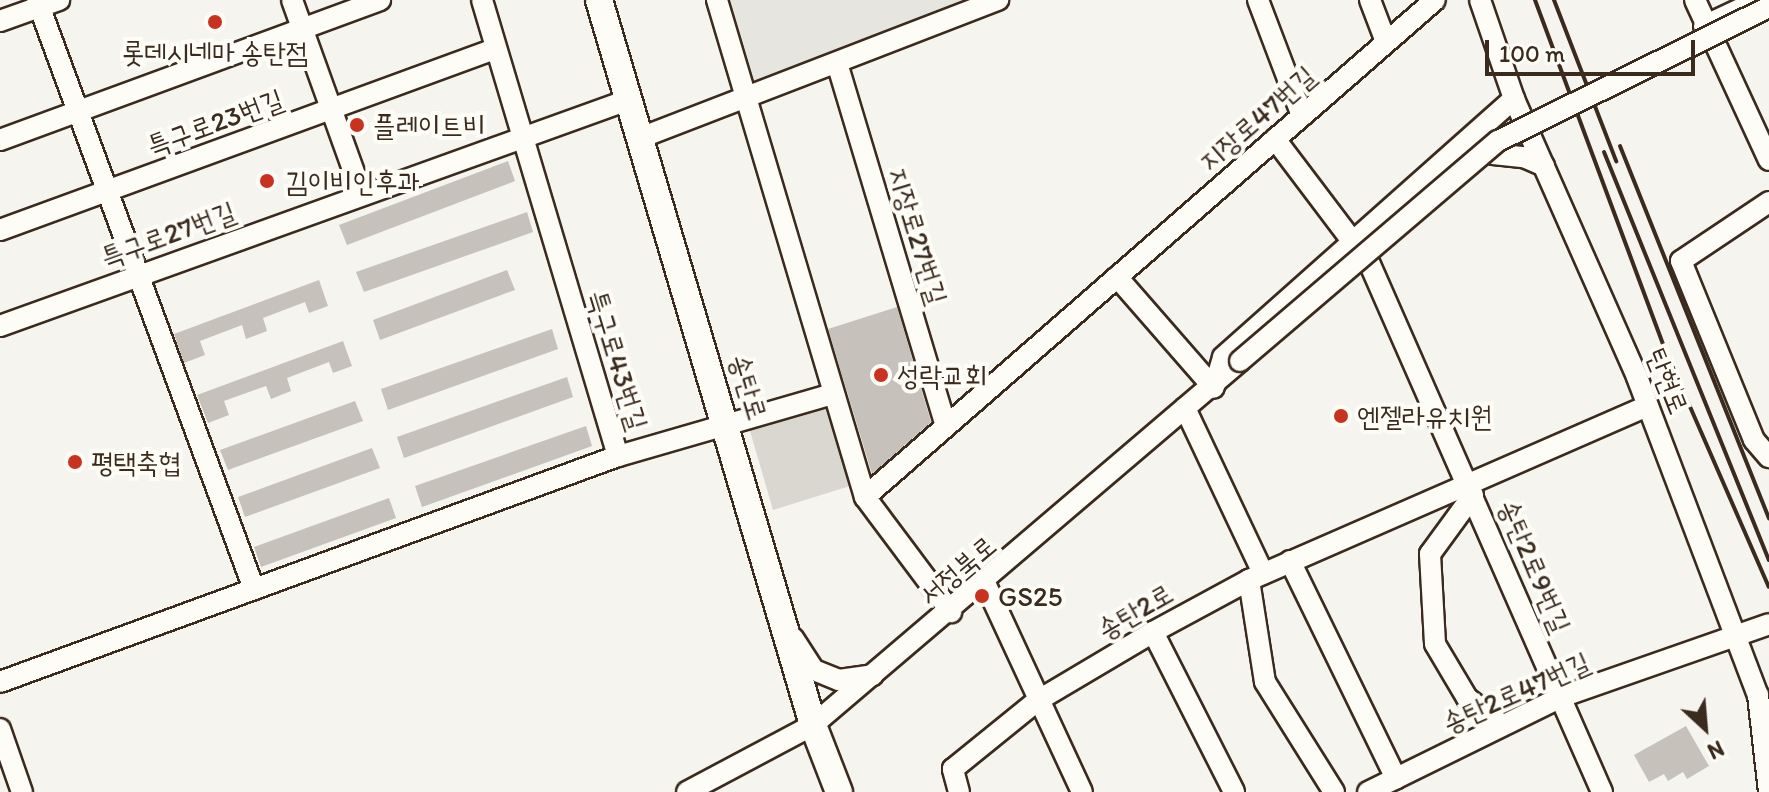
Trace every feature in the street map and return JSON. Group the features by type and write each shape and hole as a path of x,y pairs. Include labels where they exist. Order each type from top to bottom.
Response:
{"main road":[{"name":"송탄로","path":"599,0 790,633 813,725 839,792"}],"street":[{"path":"292,0 361,192"},
{"path":"0,140 380,0"},
{"name":"특구로43번길","path":"0,682 618,456 482,0"},
{"path":"717,0 830,395 865,497 951,612"},
{"path":"640,138 998,0"},
{"path":"1258,0 1302,116"},
{"path":"1370,0 1386,42"},
{"name":"지장로47번길","path":"865,497 1435,0"},
{"name":"탄현로","path":"1480,0 1514,99 1648,406 1738,639 1758,695 1769,792"},
{"path":"1695,0 1704,26 1769,160"},
{"path":"1704,26 1759,0"},
{"path":"0,21 45,2 80,111 254,589"},
{"name":"서정북로","path":"687,792 813,725 951,612 1185,408 1214,388 1240,361 1498,141 1769,7"},
{"path":"1714,45 1769,18"},
{"name":"특구로23번길","path":"0,230 495,49"},
{"name":"지장로27번길","path":"837,63 946,426"},
{"path":"1214,388 1223,357 1514,99"},
{"name":"특구로27번길","path":"0,326 361,192 628,100"},
{"path":"1214,388 1245,370 1493,154 1530,135"},
{"path":"1275,139 1353,242"},
{"path":"1493,154 1524,157 1544,166"},
{"path":"1769,202 1681,261 1754,440 1769,456"},
{"path":"1368,260 1471,489"},
{"path":"1117,277 1214,388"},
{"path":"618,456 830,395"},
{"name":"송탄2로","path":"959,792 953,769 1037,701 1153,632 1256,576 1471,489 1648,406"},
{"path":"1185,408 1256,576 1265,682 1334,792"},
{"name":"송탄2로9번길","path":"1471,489 1602,792"},
{"name":"송탄2로9번길","path":"1471,489 1430,554 1435,644 1467,698 1502,725"},
{"path":"1290,561 1396,778"},
{"path":"985,583 1037,701 1082,792"},
{"name":"송탄2로47번길","path":"1368,792 1561,697 1738,639 1764,626"},
{"path":"1153,632 1234,792"},
{"path":"790,633 814,670 839,680 873,675"},
{"path":"0,729 22,792"}],"shaded area":[{"path":"722,0 968,0 748,85"},
{"path":"825,404 850,486 773,510 748,424"}],"building":[{"path":"508,161 515,181 347,245 339,225"},
{"path":"527,212 533,232 364,292 356,272"},
{"path":"507,270 515,290 380,340 373,320"},
{"path":"319,280 328,306 309,313 305,302 263,318 267,331 246,339 242,325 200,341 205,355 184,363 174,334"},
{"name":"성락교회","path":"897,307 931,422 872,474 828,329"},
{"path":"552,329 558,349 388,410 381,389"},
{"path":"343,341 352,366 333,373 329,362 287,378 291,391 271,399 266,386 224,401 229,415 208,423 197,395"},
{"path":"567,377 573,397 404,458 397,437"},
{"path":"355,401 363,421 228,470 220,450"},
{"path":"586,426 592,446 422,507 415,486"},
{"path":"372,448 380,468 245,517 238,497"},
{"path":"389,498 396,518 261,567 254,547"},
{"path":"1686,726 1709,766 1687,779 1683,772 1668,781 1664,774 1649,782 1634,755"}],"railway":[{"path":"1535,0 1667,354 1769,587"},
{"path":"1554,0 1616,161"},
{"path":"1620,146 1769,518"},
{"path":"1604,152 1769,560"}],"place":[{"name":"롯데시네마 송탄점","path":"215,22"},
{"name":"플레이트비","path":"357,125"},
{"name":"김이비인후과","path":"267,181"},
{"name":"성락교회","path":"881,375"},
{"name":"엔젤라유치원","path":"1341,416"},
{"name":"평택축협","path":"75,462"},
{"name":"GS25","path":"982,596"}]}
